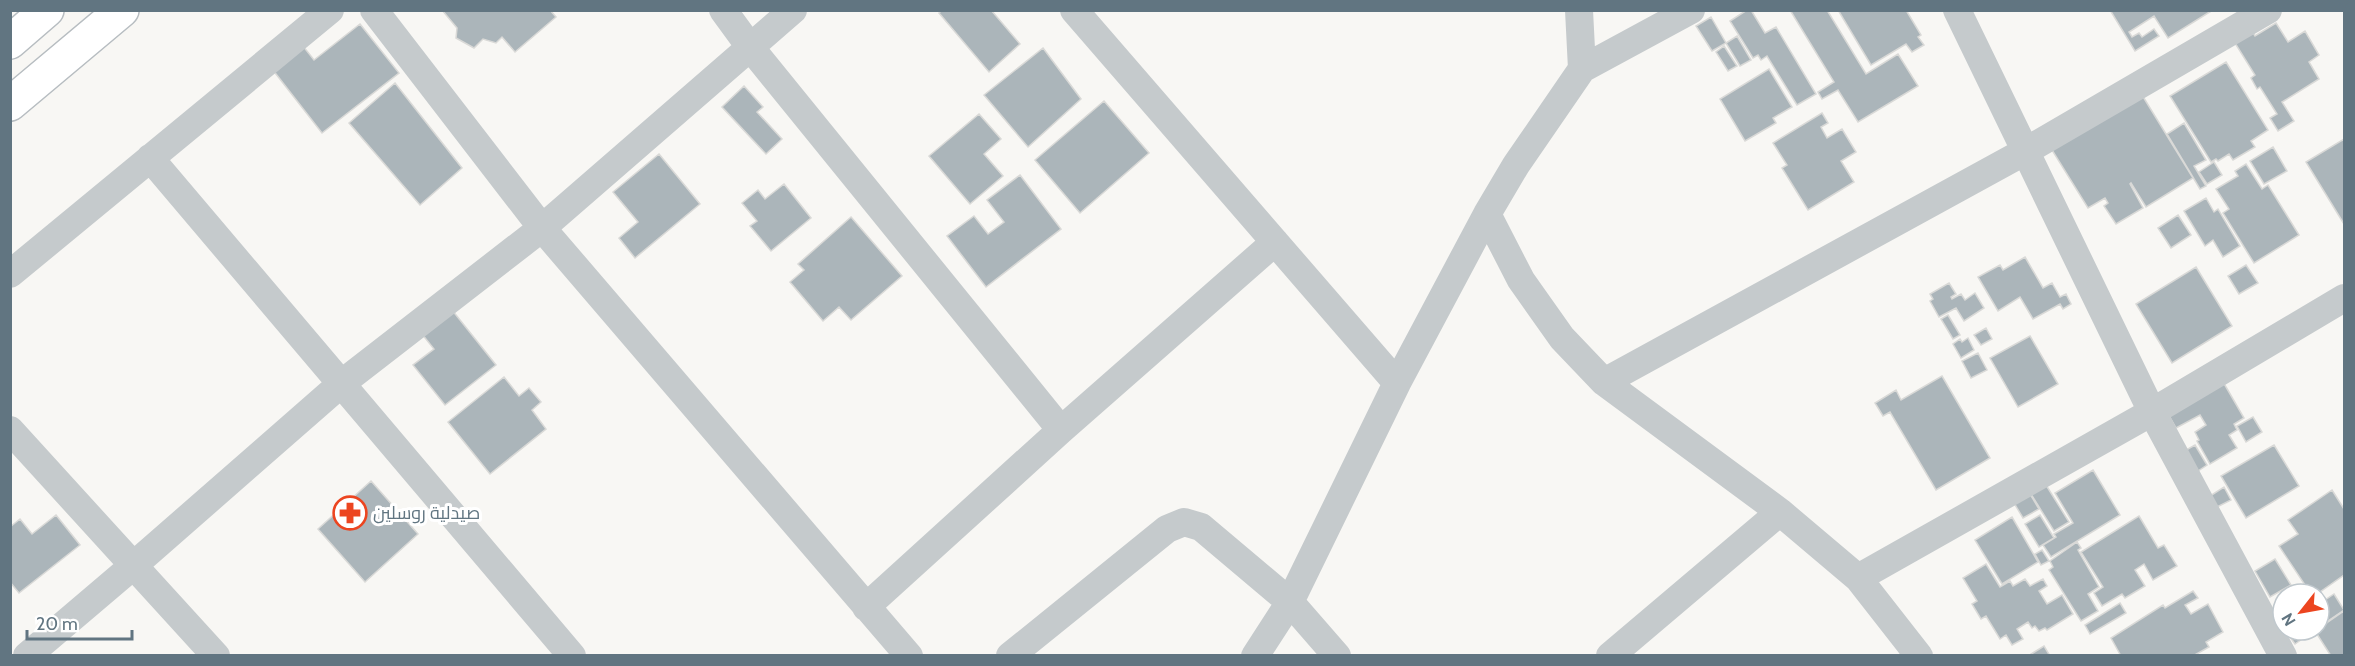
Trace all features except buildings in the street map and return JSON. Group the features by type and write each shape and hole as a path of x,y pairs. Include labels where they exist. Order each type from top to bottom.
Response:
{"street":[{"path":"10,42 47,10"},
{"path":"10,104 122,10"},
{"path":"374,10 542,228 909,656"},
{"path":"723,10 750,48 1061,430"},
{"path":"27,656 342,383 542,228 793,10"},
{"path":"1074,10 1397,383"},
{"path":"1580,10 1582,69"},
{"path":"1255,656 1290,602 1397,383 1487,214 1516,165 1582,69 1691,10"},
{"path":"1957,10 2152,412 2283,656"},
{"path":"1604,382 2025,152 2268,10"},
{"path":"10,274 150,158 314,16"},
{"path":"150,158 572,656"},
{"path":"1487,214 1521,280 1562,338 1604,382 1780,512 1858,578 1919,656"},
{"path":"866,607 1061,430 1275,242"},
{"path":"1858,578 2152,412 2344,298"},
{"path":"10,430 216,656"},
{"path":"1610,656 1780,512"},
{"path":"1010,656 1167,529 1185,522 1201,527 1290,602 1337,656"}],"place":[{"name":"صيدلية روسلين","path":"350,513"}]}
